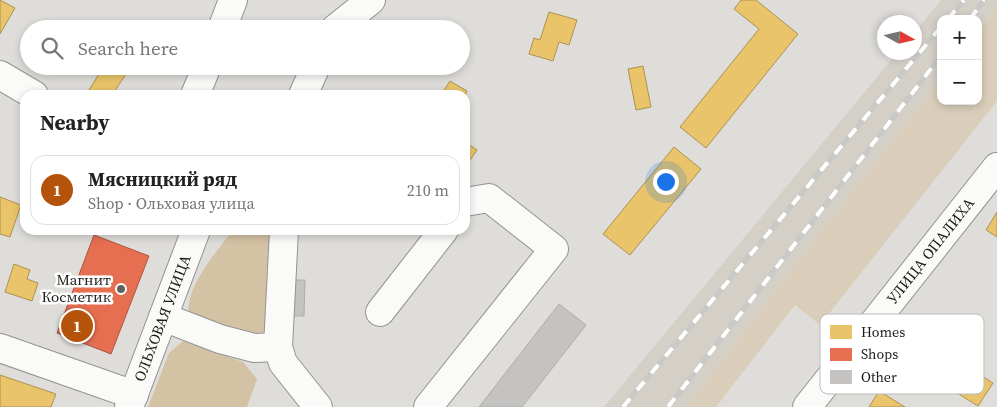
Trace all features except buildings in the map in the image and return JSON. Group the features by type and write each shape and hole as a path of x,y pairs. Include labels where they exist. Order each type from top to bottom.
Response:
{"street":[{"path":"225,20 233,0"},
{"path":"346,20 371,0"},
{"path":"0,75 26,90"},
{"path":"197,90 203,75"},
{"path":"305,90 312,75"},
{"name":"УЛИЦА ОПАЛИХА","path":"881,314 997,167"},
{"path":"428,407 554,249 489,198 470,200"},
{"name":"ОЛЬХОВАЯ УЛИЦА","path":"132,401 194,235"},
{"path":"284,235 278,347 283,363 318,407"},
{"path":"380,312 440,235"},
{"path":"163,317 220,339 254,348 278,347"},
{"path":"0,348 132,401"},
{"name":"УЛИЦА ОПАЛИХА","path":"808,407 820,392"}],"shaded area":[{"path":"941,0 997,0 997,7 982,26 982,15 937,15 937,84 777,288 687,407 604,407 891,60 922,60 922,23"},
{"path":"997,7 997,101 829,314 820,314 820,325 795,305 716,407 687,407 777,288 937,84 937,105 982,105 982,26"},
{"path":"229,235 277,235 268,337 220,329 189,316 192,294 203,270"},
{"path":"183,341 243,362 257,379 247,407 148,407 169,353"}],"railway":[{"path":"951,15 964,0"},
{"path":"973,15 984,0"},
{"path":"623,407 937,32"},
{"path":"668,407 938,60"}],"place":[{"name":"Магнит Косметик","path":"121,289"},
{"name":"Мясницкий ряд","path":"77,326"}]}
